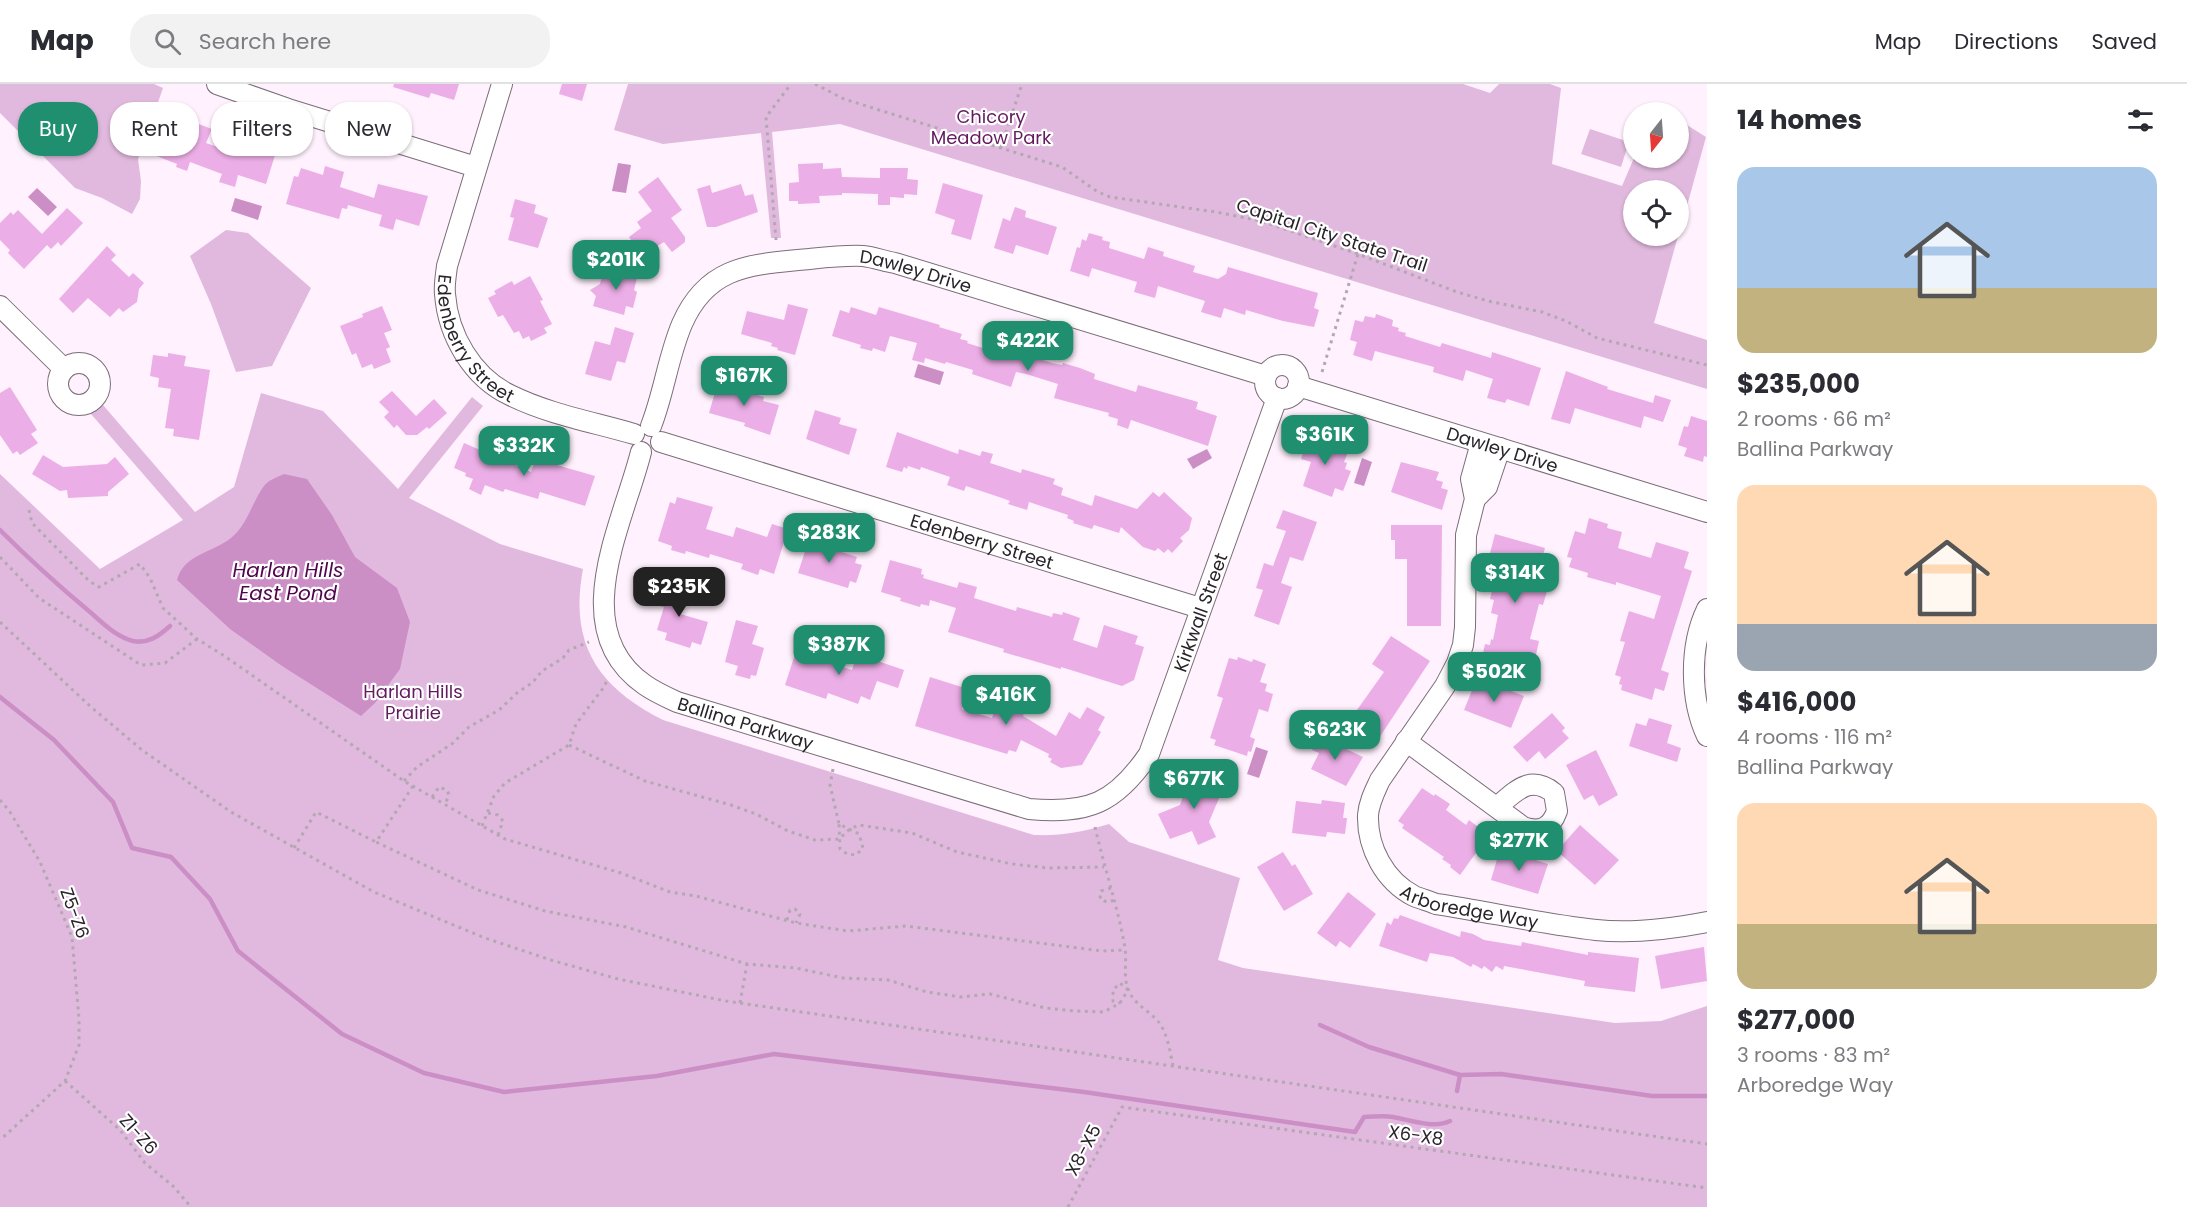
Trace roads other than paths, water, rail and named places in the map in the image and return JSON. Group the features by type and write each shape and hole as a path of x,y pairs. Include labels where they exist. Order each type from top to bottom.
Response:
{"street":[{"path":"217,84 288,109 476,167"},
{"name":"Edenberry Street","path":"502,84 447,266 444,292 448,316 456,338 468,359 485,378 508,395 531,404 1200,608"},
{"name":"Dawley Drive","path":"647,439 681,326 689,310 711,284 735,270 757,263 863,256 894,263 1266,376"},
{"path":"0,306 64,369"},
{"path":"1284,365 1290,367 1297,375 1298,386 1290,396 1277,398 1268,391 1266,376 1273,368 1284,365"},
{"name":"Dawley Drive","path":"1298,386 1707,512"},
{"name":"Kirkwall Street","path":"1094,805 1120,790 1149,754 1277,398"},
{"name":"Ballina Parkway","path":"647,439 604,576 602,598 605,626 612,647 623,664 644,685 677,702 1029,809 1060,811 1094,805"},
{"name":"Arboredge Way","path":"1481,443 1471,479 1475,499 1466,536 1465,617 1462,645 1457,663 1445,686 1372,795 1368,814 1369,823 1373,848 1380,864 1394,882 1414,896 1436,904 1597,930 1651,930 1707,922"},
{"name":"Arboredge Way","path":"1475,499 1487,487 1500,448"},
{"path":"1707,609 1697,638 1694,673 1696,701 1707,736"},
{"path":"1406,741 1497,807"}],"water":[{"path":"618,163 631,165 626,193 612,191"},
{"path":"37,188 57,207 48,216 28,197"},
{"path":"235,198 262,206 258,220 231,211"},
{"path":"918,364 944,372 940,385 914,377"},
{"path":"1207,449 1212,458 1193,469 1187,459"},
{"path":"1362,458 1372,462 1364,486 1354,483"},
{"name":"Harlan Hills East Pond","path":"284,474 307,479 332,515 355,557 397,588 410,622 400,669 375,703 361,716 282,666 230,629 177,580 181,571 192,559 231,538 246,520 264,486"},
{"path":"1256,747 1268,751 1259,778 1247,774"}],"waterway":[{"path":"0,530 33,562 115,633 138,642 157,636 170,626"},
{"path":"0,697 54,740 113,802 132,848 171,857 210,899 238,951 342,1034 424,1073 504,1092 657,1076 774,1054 1084,1092 1355,1132 1364,1117 1390,1116 1429,1124 1450,1121"},
{"path":"1320,1025 1369,1047 1460,1075"},
{"path":"1457,1091 1460,1075 1501,1074 1652,1096 1707,1096"}],"park label":[{"name":"Chicory Meadow Park","path":"991,126"},
{"name":"Harlan Hills Prairie","path":"413,701"}]}
